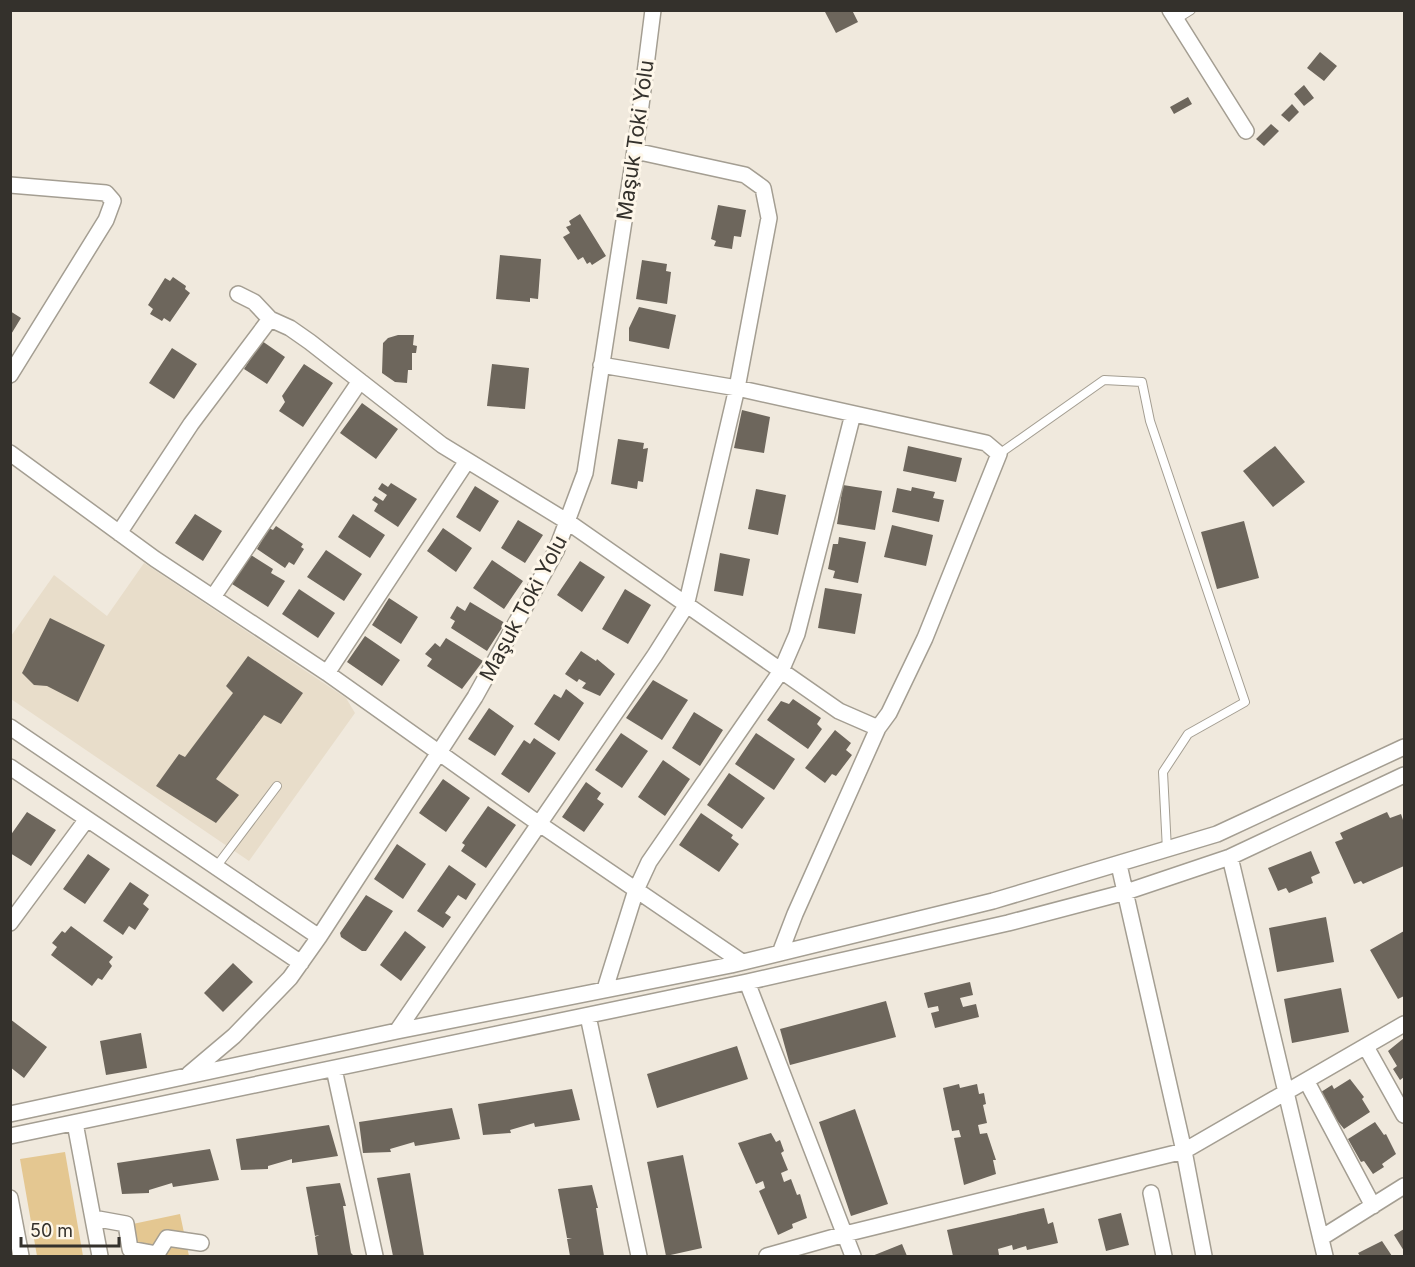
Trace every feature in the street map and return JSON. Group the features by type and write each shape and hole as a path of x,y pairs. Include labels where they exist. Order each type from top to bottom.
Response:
{"street":[{"name":"Maşuk Toki Yolu","path":"10,1114 187,1076 234,1036 290,978 320,937 475,697 556,551 585,473 635,151 653,10"},
{"path":"1172,15 1246,131"},
{"path":"397,1032 655,655 686,606 737,388 769,219 763,188 745,175 635,151"},
{"path":"10,185 106,193 113,201 106,220 10,375"},
{"path":"238,294 254,302 270,319 290,328 442,445 568,522 839,711 878,728"},
{"path":"119,533 191,424 270,319"},
{"path":"602,365 737,388 986,443 999,454 926,638 889,712 878,728 795,914 780,953"},
{"path":"213,597 360,381"},
{"path":"604,989 636,890 649,862 781,671 797,634 853,414"},
{"path":"10,453 119,533 327,673 538,823 742,962"},
{"path":"327,673 468,461"},
{"path":"10,727 320,937"},
{"path":"192,1098 187,1076 742,962 993,901 1119,865 1217,834 1404,747"},
{"path":"10,767 301,963"},
{"path":"10,1136 588,1016 1008,923 1125,892 1230,858 1404,775"},
{"path":"10,923 87,819"},
{"path":"1230,858 1325,1257"},
{"path":"1119,865 1184,1151 1204,1257"},
{"path":"747,982 853,1257"},
{"path":"588,1016 639,1257"},
{"path":"766,1257 845,1234 1184,1151 1404,1024"},
{"path":"1366,1047 1404,1114"},
{"path":"334,1069 375,1257"},
{"path":"1307,1082 1373,1206"},
{"path":"75,1123 100,1257"},
{"path":"1321,1238 1404,1186"},
{"path":"1151,1194 1164,1257"},
{"path":"10,1198 21,1257"},
{"path":"93,1218 126,1224 130,1249 157,1254 167,1238 201,1243"}],"lane":[{"path":"1172,15 1191,10"},
{"path":"999,454 1104,380 1142,382 1150,421 1245,702 1188,734 1163,772 1167,850"},
{"path":"215,868 277,786"}],"shaded area":[{"path":"144,563 346,698 355,713 249,861 11,699 11,636 54,575 107,616"},
{"path":"65,1152 83,1256 37,1256 20,1159"},
{"path":"180,1214 189,1256 134,1256 128,1225"}],"building":[{"path":"824,10 852,10 858,22 836,33"},
{"path":"1320,52 1337,66 1324,81 1307,68"},
{"path":"1304,85 1314,98 1304,106 1294,94"},
{"path":"1188,97 1192,104 1174,114 1170,107"},
{"path":"1292,104 1299,112 1289,122 1281,115"},
{"path":"1271,124 1279,131 1264,146 1256,139"},
{"path":"718,205 746,210 741,237 734,236 732,249 714,246 716,241 711,239"},
{"path":"580,214 606,256 592,265 590,262 587,264 583,257 578,260 563,237 570,233 566,227 571,225 569,221"},
{"path":"500,255 541,259 538,299 530,298 530,302 496,299"},
{"path":"642,260 667,264 666,271 671,272 667,304 636,299"},
{"path":"173,277 186,286 185,289 190,293 170,322 164,318 162,321 150,314 153,309 148,305 165,278 170,281"},
{"path":"639,307 676,315 669,349 629,341 629,328"},
{"path":"10,311 21,318 10,336"},
{"path":"398,335 414,335 413,345 417,346 416,353 412,353 412,370 408,370 407,383 395,382 382,373 383,343 388,338"},
{"path":"262,341 285,357 267,384 244,369"},
{"path":"172,348 197,364 174,399 149,383"},
{"path":"304,364 333,383 303,427 279,411 285,402 282,396"},
{"path":"492,364 529,368 525,409 487,406"},
{"path":"362,403 398,429 376,459 340,433"},
{"path":"742,410 770,417 764,453 734,448"},
{"path":"618,439 644,443 643,449 648,448 643,482 638,481 637,489 611,484"},
{"path":"908,446 962,458 956,482 903,471"},
{"path":"1275,446 1305,482 1273,507 1243,471"},
{"path":"382,483 388,487 391,483 417,499 398,527 374,511 378,504 372,500 375,496 383,501 387,495 378,489"},
{"path":"843,485 882,491 875,530 837,524"},
{"path":"475,486 499,501 480,532 456,517"},
{"path":"912,487 935,492 933,498 944,500 939,522 892,512 897,488 911,491"},
{"path":"756,489 786,495 778,535 748,529"},
{"path":"195,514 222,531 203,561 175,543"},
{"path":"353,514 385,535 370,558 338,537"},
{"path":"518,520 543,535 525,563 501,548"},
{"path":"1244,521 1259,578 1217,589 1201,532"},
{"path":"892,525 933,535 926,566 884,557"},
{"path":"276,526 303,544 301,547 304,549 294,565 289,562 285,568 257,549 269,528 273,530"},
{"path":"443,528 472,548 456,572 427,551"},
{"path":"839,537 866,542 858,583 833,578 835,571 828,569 833,544 838,544"},
{"path":"326,550 362,574 344,601 307,577"},
{"path":"720,553 750,559 743,596 714,591"},
{"path":"251,555 273,569 271,573 285,581 268,607 232,584"},
{"path":"492,560 523,581 504,609 473,588"},
{"path":"580,561 605,577 582,612 557,595"},
{"path":"825,588 862,594 855,634 818,628"},
{"path":"299,589 335,613 318,638 282,614"},
{"path":"625,589 651,605 628,644 602,629"},
{"path":"389,598 418,617 401,644 372,625"},
{"path":"470,602 505,623 487,651 451,628 455,621 450,618 457,606 465,611"},
{"path":"50,618 105,645 78,702 47,686 34,685 22,673"},
{"path":"365,636 400,660 382,686 347,662"},
{"path":"446,638 483,661 462,689 427,666 432,659 425,654 435,643 440,647"},
{"path":"581,651 596,661 597,659 615,674 600,696 582,688 586,683 579,679 577,682 565,674"},
{"path":"248,656 303,693 281,724 264,715 216,779 239,795 216,823 156,786 179,754 185,757 233,693 226,686"},
{"path":"653,680 688,700 662,740 626,718"},
{"path":"566,689 584,703 559,741 534,724 554,694 561,698"},
{"path":"793,699 821,718 817,724 822,729 808,749 767,720 781,701 789,704"},
{"path":"489,708 514,726 495,756 468,739"},
{"path":"694,712 723,730 700,766 672,748"},
{"path":"835,730 851,743 846,750 852,755 836,776 832,774 825,783 805,768"},
{"path":"621,733 648,751 622,788 595,770"},
{"path":"756,733 795,759 774,790 735,764"},
{"path":"534,738 556,753 529,793 501,774 524,740 530,744"},
{"path":"663,760 690,779 665,816 638,797"},
{"path":"729,773 765,798 742,829 707,805"},
{"path":"443,779 470,798 446,832 419,813"},
{"path":"586,782 601,793 597,799 604,804 584,832 562,817"},
{"path":"488,806 516,825 486,868 461,851 465,845 462,843"},
{"path":"27,812 56,830 31,866 10,853 10,836"},
{"path":"1387,812 1390,818 1401,814 1404,823 1404,866 1363,884 1361,881 1354,884 1335,842 1343,839 1340,833"},
{"path":"701,813 733,835 731,838 739,844 719,872 679,845"},
{"path":"397,844 426,864 403,899 374,879"},
{"path":"1311,851 1320,873 1311,877 1313,883 1289,893 1286,888 1278,891 1268,868"},
{"path":"88,854 110,869 85,904 63,889"},
{"path":"449,865 476,884 466,900 458,895 445,913 451,917 443,928 417,911"},
{"path":"130,882 149,895 143,904 149,909 135,930 129,926 123,935 103,921"},
{"path":"366,895 393,911 366,951 362,951 341,937 340,933"},
{"path":"1326,917 1334,962 1277,972 1269,928"},
{"path":"71,926 113,957 109,962 112,966 102,980 98,978 92,986 51,955 57,947 52,943 62,931 65,933"},
{"path":"405,931 426,947 401,981 380,965"},
{"path":"1404,931 1404,996 1398,999 1370,950"},
{"path":"233,963 253,982 223,1012 204,993"},
{"path":"970,982 973,995 960,998 963,1007 976,1004 979,1017 935,1028 931,1013 939,1011 938,1006 928,1008 924,993"},
{"path":"1341,988 1349,1032 1292,1043 1284,999"},
{"path":"886,1001 896,1037 790,1065 780,1029"},
{"path":"10,1019 47,1047 24,1078 10,1067"},
{"path":"141,1033 147,1068 106,1075 100,1041"},
{"path":"1404,1038 1404,1077 1400,1080 1393,1069 1397,1066 1388,1051"},
{"path":"737,1046 748,1079 657,1108 647,1074"},
{"path":"1350,1079 1364,1097 1362,1099 1370,1112 1344,1129 1327,1108 1330,1106 1321,1092 1332,1085 1334,1089"},
{"path":"959,1084 960,1088 977,1084 979,1094 984,1093 986,1104 983,1105 987,1123 978,1125 980,1134 987,1133 996,1160 993,1160 996,1174 964,1185 954,1138 961,1137 959,1130 952,1131 943,1088"},
{"path":"572,1089 580,1120 535,1127 534,1123 510,1130 511,1133 483,1135 478,1104"},
{"path":"452,1108 460,1139 415,1146 414,1142 390,1149 391,1152 363,1153 359,1122"},
{"path":"855,1109 888,1204 851,1216 819,1122"},
{"path":"1375,1122 1384,1135 1386,1134 1396,1154 1382,1164 1384,1167 1373,1174 1364,1161 1361,1162 1348,1139"},
{"path":"329,1125 338,1156 292,1163 292,1159 268,1166 268,1169 241,1170 236,1139"},
{"path":"771,1133 776,1142 780,1140 784,1151 781,1153 788,1170 781,1173 784,1182 791,1179 797,1195 800,1194 807,1218 792,1224 793,1228 778,1235 759,1191 765,1188 763,1181 756,1184 738,1143"},
{"path":"210,1149 219,1180 173,1187 172,1183 149,1190 149,1193 122,1194 117,1163"},
{"path":"683,1155 702,1248 666,1256 647,1162"},
{"path":"410,1173 424,1256 393,1256 377,1178"},
{"path":"340,1183 346,1206 343,1206 351,1253 354,1256 318,1256 315,1237 319,1235 315,1236 306,1187"},
{"path":"592,1185 598,1208 596,1208 604,1256 570,1256 567,1239 572,1239 567,1238 558,1189"},
{"path":"1044,1208 1048,1224 1053,1222 1058,1243 1027,1250 1026,1246 1013,1250 1012,1245 998,1249 999,1255 993,1256 953,1256 947,1230"},
{"path":"1121,1213 1129,1245 1106,1251 1098,1219"},
{"path":"1404,1229 1404,1251 1394,1235"},
{"path":"1382,1241 1392,1256 1360,1256 1358,1253"},
{"path":"902,1244 907,1256 872,1256"}]}
